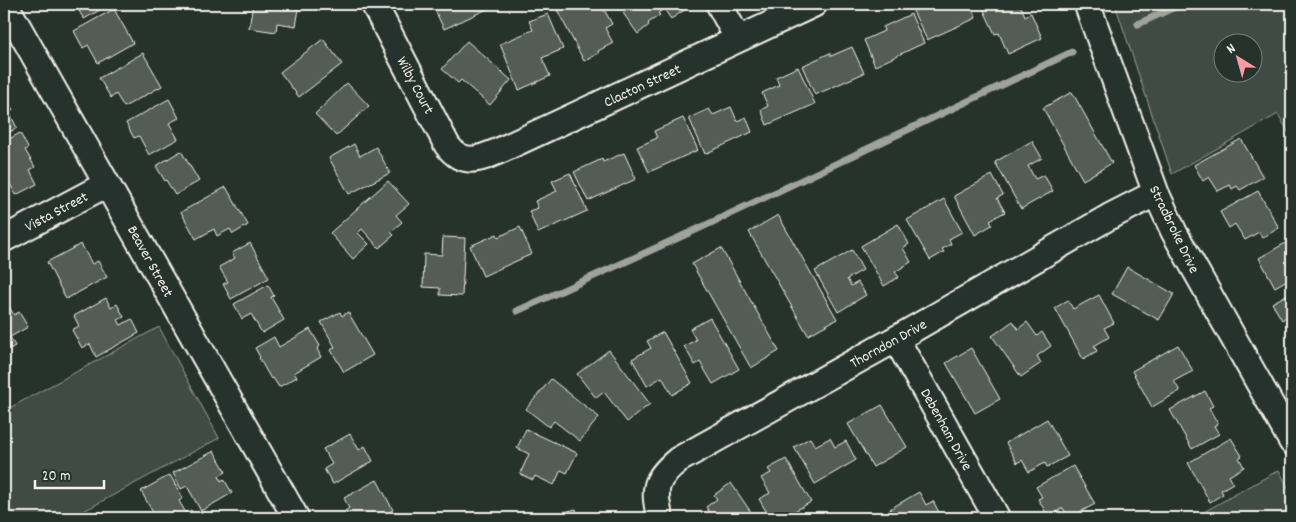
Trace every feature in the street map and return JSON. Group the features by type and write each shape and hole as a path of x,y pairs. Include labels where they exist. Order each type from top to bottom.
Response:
{"street":[{"name":"Beaver Street","path":"5,4 296,518"},
{"name":"Wilby Court","path":"374,4 447,145 452,152 467,160"},
{"path":"719,4 738,39"},
{"name":"Clacton Street","path":"467,160 485,157 501,150 814,4"},
{"name":"Stradbroke Drive","path":"1087,4 1156,193 1183,249 1292,442"},
{"name":"Vista Street","path":"4,239 108,184"},
{"name":"Thorndon Drive","path":"660,518 656,486 666,470 678,460 1156,193"},
{"name":"Debenham Drive","path":"896,339 997,518"}],"shaded area":[{"path":"1115,4 1292,4 1292,139 1278,114 1172,174"},
{"path":"159,327 219,438 71,518 4,518 4,411"},
{"path":"1279,470 1292,495 1292,518 1193,518"}],"building":[{"path":"75,4 103,4 105,7 84,19"},
{"path":"253,4 297,4 296,8 299,9 296,26 277,23 276,32 249,28"},
{"path":"432,4 496,4 496,5 444,29"},
{"path":"554,4 573,4 576,10 588,4 601,4 612,24 605,28 613,43 584,61"},
{"path":"644,4 683,4 686,9 671,19 664,9 658,13 660,15 648,23 649,25 638,34 623,13 635,5 637,8"},
{"path":"929,4 970,4 976,18 927,40 913,11"},
{"path":"981,4 1020,4 1025,16 1031,13 1042,38 1008,54 999,33 995,34"},
{"path":"114,9 133,43 98,63 88,45 83,48 74,31"},
{"path":"548,14 563,49 542,58 550,76 519,90 500,44 533,30 529,21"},
{"path":"911,14 924,43 875,66 864,40 884,31 883,27"},
{"path":"323,39 342,64 299,97 280,72"},
{"path":"467,41 511,80 490,105 461,80 458,83 442,69"},
{"path":"852,47 864,73 815,95 802,66 830,53 831,56"},
{"path":"143,53 162,86 124,107 116,94 111,98 99,78"},
{"path":"798,67 815,104 767,125 761,110 768,106 762,93 779,85 776,77"},
{"path":"347,83 369,106 336,136 315,114"},
{"path":"1072,92 1112,163 1083,180 1043,108"},
{"path":"4,94 13,110 9,112 17,128 4,135"},
{"path":"169,99 179,118 169,123 178,139 149,155 139,136 134,138 126,123"},
{"path":"731,107 737,121 746,117 752,132 705,154 689,118 709,109 713,115"},
{"path":"683,118 698,150 649,172 637,147 657,138 654,131"},
{"path":"20,133 28,148 25,150 35,167 30,170 37,184 16,195 4,173 4,142"},
{"path":"1241,139 1263,177 1240,190 1237,186 1232,189 1230,185 1218,191 1209,177 1203,181 1194,165"},
{"path":"1032,141 1042,158 1028,166 1035,179 1044,175 1053,191 1021,209 995,162"},
{"path":"354,144 360,156 376,147 390,173 349,194 329,158"},
{"path":"181,151 199,181 175,195 156,166"},
{"path":"624,153 636,179 588,201 574,172 602,159 603,162"},
{"path":"570,173 587,211 538,233 529,211 538,208 535,201 557,191 552,181"},
{"path":"992,175 1003,195 997,198 1005,212 990,220 992,225 975,235 954,196"},
{"path":"388,181 409,204 396,215 402,222 391,232 394,235 379,248 362,229 358,233 369,244 353,259 330,233"},
{"path":"226,187 248,225 233,234 230,229 217,236 214,229 196,239 181,212"},
{"path":"1258,191 1279,228 1262,238 1259,232 1245,240 1235,224 1229,228 1220,212"},
{"path":"944,199 962,232 949,239 951,244 942,249 944,252 930,260 907,220"},
{"path":"778,215 837,319 808,335 749,232"},
{"path":"898,224 909,244 903,248 911,262 895,272 899,277 884,286 861,246"},
{"path":"520,227 532,254 483,276 470,246 497,234 498,237"},
{"path":"443,237 465,238 462,296 440,295 440,288 423,287 424,254 442,255"},
{"path":"1289,241 1292,247 1292,277 1275,287 1259,258"},
{"path":"250,243 269,278 231,299 223,284 228,282 219,267 235,258 232,253"},
{"path":"81,244 92,264 98,261 107,277 66,299 47,262"},
{"path":"721,248 779,351 751,368 692,264"},
{"path":"852,250 863,270 847,279 851,286 858,282 866,295 838,312 815,271"},
{"path":"1127,267 1174,294 1159,320 1112,294"},
{"path":"268,285 274,296 271,297 284,320 262,333 251,314 242,319 234,304"},
{"path":"1292,292 1292,328 1286,317 1282,320 1272,303"},
{"path":"1099,295 1114,323 1104,328 1109,337 1094,346 1097,351 1083,359 1055,308 1068,300 1073,309"},
{"path":"4,298 14,315 19,312 28,327 10,337 15,346 4,352"},
{"path":"106,298 111,308 117,304 124,317 118,320 121,325 132,319 139,333 96,357 90,344 82,348 72,330 79,326 74,316"},
{"path":"340,312 342,316 348,312 373,355 344,372 331,350 335,347 321,322"},
{"path":"710,318 739,369 713,384 700,362 695,365 684,346 696,340 690,329"},
{"path":"1013,321 1018,329 1027,322 1037,336 1042,332 1051,346 1037,356 1041,363 1021,377 992,336"},
{"path":"310,329 320,346 317,349 321,357 294,373 297,377 279,387 273,378 271,379 255,348 274,337 279,347"},
{"path":"663,332 692,383 672,395 662,377 647,386 632,359 651,348 647,341"},
{"path":"1178,345 1193,371 1174,381 1180,391 1152,407 1132,371"},
{"path":"971,348 1000,399 975,413 946,363"},
{"path":"609,350 650,404 627,422 604,392 596,398 577,374"},
{"path":"551,379 599,417 580,441 554,421 549,427 526,409"},
{"path":"1205,391 1213,406 1209,408 1218,424 1214,426 1219,434 1192,449 1170,410"},
{"path":"882,405 907,447 873,467 848,424"},
{"path":"1047,419 1068,456 1047,467 1045,463 1029,472 1022,460 1017,463 1006,443"},
{"path":"526,429 577,453 567,473 561,470 554,485 535,476 533,480 520,474 529,454 517,448"},
{"path":"350,434 359,450 365,446 373,461 333,484 324,469 332,464 323,449"},
{"path":"810,438 815,446 830,438 835,447 846,441 856,460 815,484 794,447"},
{"path":"1231,438 1242,456 1239,458 1244,467 1229,476 1233,483 1221,490 1223,494 1210,502 1188,463"},
{"path":"214,451 226,472 219,476 221,481 224,479 232,493 201,511 187,486 181,489 173,473"},
{"path":"786,459 811,502 782,518 770,518 759,499 770,493 761,478 771,473 768,469"},
{"path":"1073,466 1095,504 1069,518 1063,508 1048,516 1038,499 1042,497 1036,487"},
{"path":"170,475 183,498 179,501 186,513 191,510 195,518 156,518 141,491"},
{"path":"377,480 393,510 379,518 349,518 345,511 349,508 344,498"},
{"path":"731,483 755,518 714,518 706,507 717,499 714,495"},
{"path":"919,492 926,505 933,501 942,518 887,518 894,515 890,509"},
{"path":"576,509 578,518 542,518"}],"waterway":[{"path":"1138,24 1181,4"},
{"path":"517,311 700,228 1072,52"}]}
